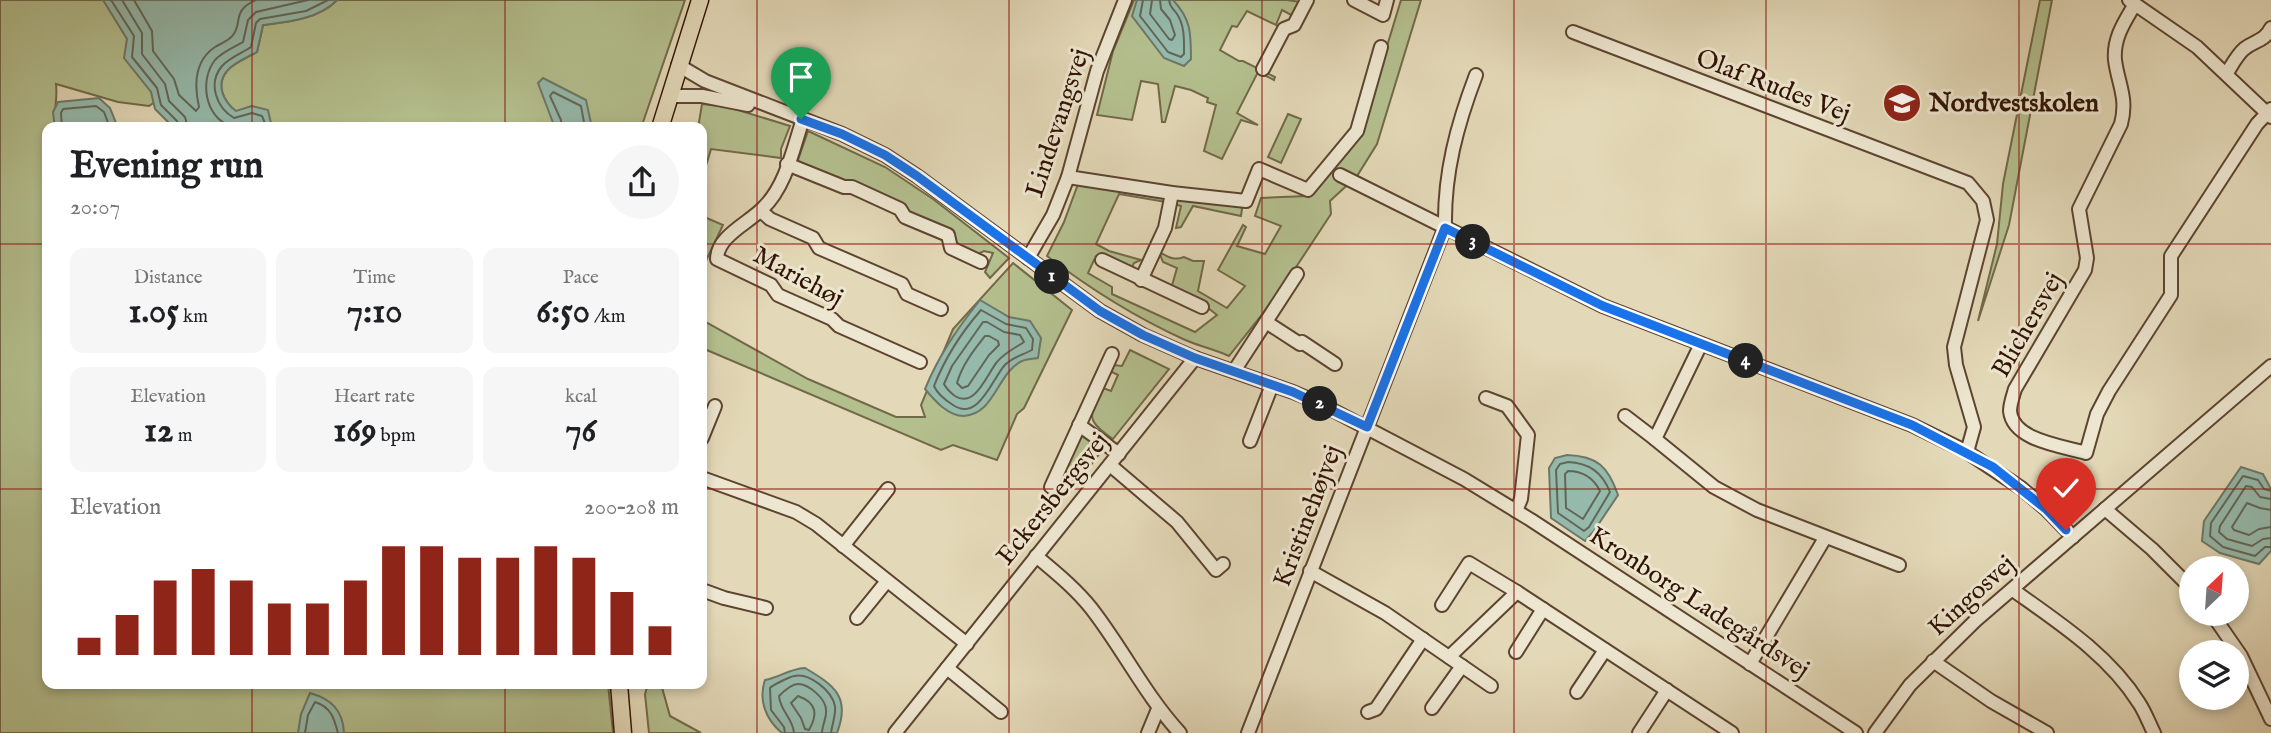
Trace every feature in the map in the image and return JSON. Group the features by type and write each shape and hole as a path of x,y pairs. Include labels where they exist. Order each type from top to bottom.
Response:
{"main road":[{"path":"662,122 700,0"},
{"path":"619,689 623,733"}],"street":[{"name":"Lindevangsvej","path":"1028,258 1053,215 1068,177 1097,71 1125,0"},
{"path":"1263,69 1284,29 1294,25 1307,0"},
{"path":"1354,0 1383,15 1387,0"},
{"name":"Blichersvej","path":"2132,2 2197,47 2227,73 2270,113 2171,256 2171,295 2109,391 2097,414 2086,453 2035,438 2019,429 2012,421 2010,408 2015,389 2085,270 2087,258 2079,209 2121,124 2125,109 2115,58 2119,31 2132,2"},
{"path":"2227,73 2241,52 2250,45 2263,41 2271,28"},
{"name":"Olaf Rudes Vej","path":"1573,32 1968,183 1983,201 1987,209 1987,220 1954,346 1956,365 1974,428 1967,452"},
{"path":"1068,177 1246,201 1259,169 1308,190 1357,131 1381,47"},
{"name":"Kronborg Ladegårdsvej","path":"678,65 705,81 842,134 885,155 1100,311 1143,335 1195,358 1272,385 1367,427 1464,479 1856,733"},
{"name":"Kristinehøjvej","path":"1248,733 1445,228 1444,195 1451,155 1460,117 1476,75"},
{"name":"Kronborg Ladegårdsvej","path":"669,96 702,96 762,108 772,107"},
{"name":"Mariehøj","path":"803,119 780,186 761,211 736,229 717,252 717,259 771,285 778,295 832,319 839,326 920,362"},
{"path":"788,164 844,187 852,187 900,209 905,216 948,235 951,248 981,261"},
{"path":"1339,176 1603,306 1912,425 1967,452 2021,488 2073,537"},
{"path":"1141,280 1165,228 1172,193"},
{"name":"Mariehøj","path":"761,211 770,219 813,238 819,248 902,284 907,294 941,309"},
{"path":"1102,260 1202,307"},
{"path":"1234,371 1297,274"},
{"path":"1266,322 1335,364"},
{"path":"1655,439 1701,344"},
{"path":"1051,486 1112,355"},
{"name":"Eckersbergsvej","path":"895,733 1195,358"},
{"name":"Kingosvej","path":"1875,733 1910,685 1975,621 2271,366"},
{"path":"1250,441 1272,385"},
{"path":"1486,398 1507,406 1528,435 1521,499 1516,511"},
{"path":"707,426 715,406"},
{"path":"1625,416 1714,487 1757,510 1899,565"},
{"path":"1079,425 1119,454"},
{"path":"1110,464 1177,522 1216,570 1223,564"},
{"path":"707,480 796,512 967,644"},
{"path":"843,546 888,489"},
{"path":"2105,509 2179,576"},
{"path":"1750,664 1825,538"},
{"path":"1035,556 1074,588 1090,607 1158,709 1180,733"},
{"path":"1442,605 1469,563 1728,732"},
{"path":"1310,571 1385,613 1491,686"},
{"path":"857,618 887,581"},
{"path":"2013,590 2076,635 2112,667 2139,703 2154,733"},
{"path":"707,592 766,608"},
{"path":"1449,657 1517,592"},
{"path":"1516,652 1543,609"},
{"path":"2220,626 2241,656 2271,719"},
{"path":"1368,712 1377,709 1423,639"},
{"path":"1577,692 1605,650"},
{"path":"1933,662 1990,701 2048,733"},
{"path":"1432,708 1462,666"},
{"path":"947,668 1001,712"},
{"path":"1639,733 1667,690"},
{"path":"1148,733 1158,709"}],"green space":[{"path":"0,0 109,0 169,92 149,106 118,102 56,84 55,122 42,122 42,689 609,689 613,733 0,733"},
{"path":"337,0 685,0 643,122 269,122 252,106 236,112 222,93 223,76 237,63 257,52 263,25 293,21 321,12"},
{"path":"1134,0 1301,2 1293,16 1282,10 1276,25 1247,11 1237,27 1232,26 1220,50 1275,77 1274,80 1258,72 1237,113 1258,125 1241,120 1222,159 1204,151 1216,105 1191,90 1175,86 1165,122 1162,122 1158,84 1141,81 1132,120 1097,115 1113,51"},
{"path":"1401,0 1421,0 1377,144 1357,176 1330,201 1331,214 1279,293 1229,356 1189,341 1130,312 1047,256 1064,222 1078,184 1165,198 1166,202 1119,194 1096,244 1109,251 1141,260 1134,263 1131,269 1094,260 1088,273 1112,287 1112,294 1195,332 1217,315 1203,304 1171,289 1177,268 1163,262 1159,252 1168,257 1204,261 1198,291 1227,308 1245,286 1218,270 1243,225 1246,227 1237,246 1265,254 1281,226 1255,216 1261,198 1307,196 1360,135"},
{"path":"2040,0 2052,0 2009,225 1978,321 1997,244 2003,184"},
{"path":"702,104 728,107 790,126 781,149 781,158 711,149 707,162 707,122 699,122"},
{"path":"1288,114 1301,119 1281,163 1268,157"},
{"path":"808,131 885,167 933,199 1009,258 990,278 985,272 993,253 984,251 978,254 957,245 951,230 907,211 906,205 850,181 844,183 797,163"},
{"path":"1176,200 1239,204 1242,209 1241,216 1193,206 1181,227 1176,228 1181,206 1174,204"},
{"path":"707,218 723,225 707,259"},
{"path":"1013,263 1072,310 1024,408 1017,414 997,460 953,445 941,450 707,350 707,323 808,379 896,417 925,417 921,405 953,329"},
{"path":"1130,350 1169,369 1113,439 1094,422 1093,411 1103,388 1111,391 1118,375 1110,371 1113,365 1122,366"},
{"path":"1079,435 1085,435 1104,448 1068,494 1062,492 1058,482"},
{"path":"646,689 662,689 670,716 701,733 649,733"}],"water":[{"path":"103,0 337,0 321,12 293,21 263,25 257,52 233,65 223,76 222,93 236,111 252,106 268,110 271,122 168,122 155,109 151,92 124,58 127,39"},
{"path":"1137,0 1173,0 1179,7 1187,20 1191,41 1191,59 1184,66 1164,58 1132,16"},
{"path":"543,78 586,100 591,122 553,122 538,83"},
{"path":"99,98 110,108 116,122 54,122 53,112 58,102"},
{"path":"980,300 1009,317 1030,321 1041,338 1038,358 1024,360 1014,367 983,408 964,416 942,407 925,389 949,343"},
{"path":"1567,455 1594,460 1600,464 1610,477 1618,495 1585,541 1551,518 1549,468 1555,458"},
{"path":"2241,467 2263,474 2271,489 2271,551 2259,564 2249,561 2249,556 2220,553 2202,541 2204,521"},
{"path":"805,668 832,687 841,701 841,721 837,733 782,733 768,716 762,695 765,680"},
{"path":"310,693 330,702 341,718 344,733 298,733 301,714"}],"place":[{"name":"Nordvestskolen","path":"1902,103"}],"route":[{"path":"801,119 842,134 885,155 1100,311 1143,335 1195,358 1293,392 1367,427 1445,228 1603,306 1912,425 1993,467 2046,509 2066,530"}]}
